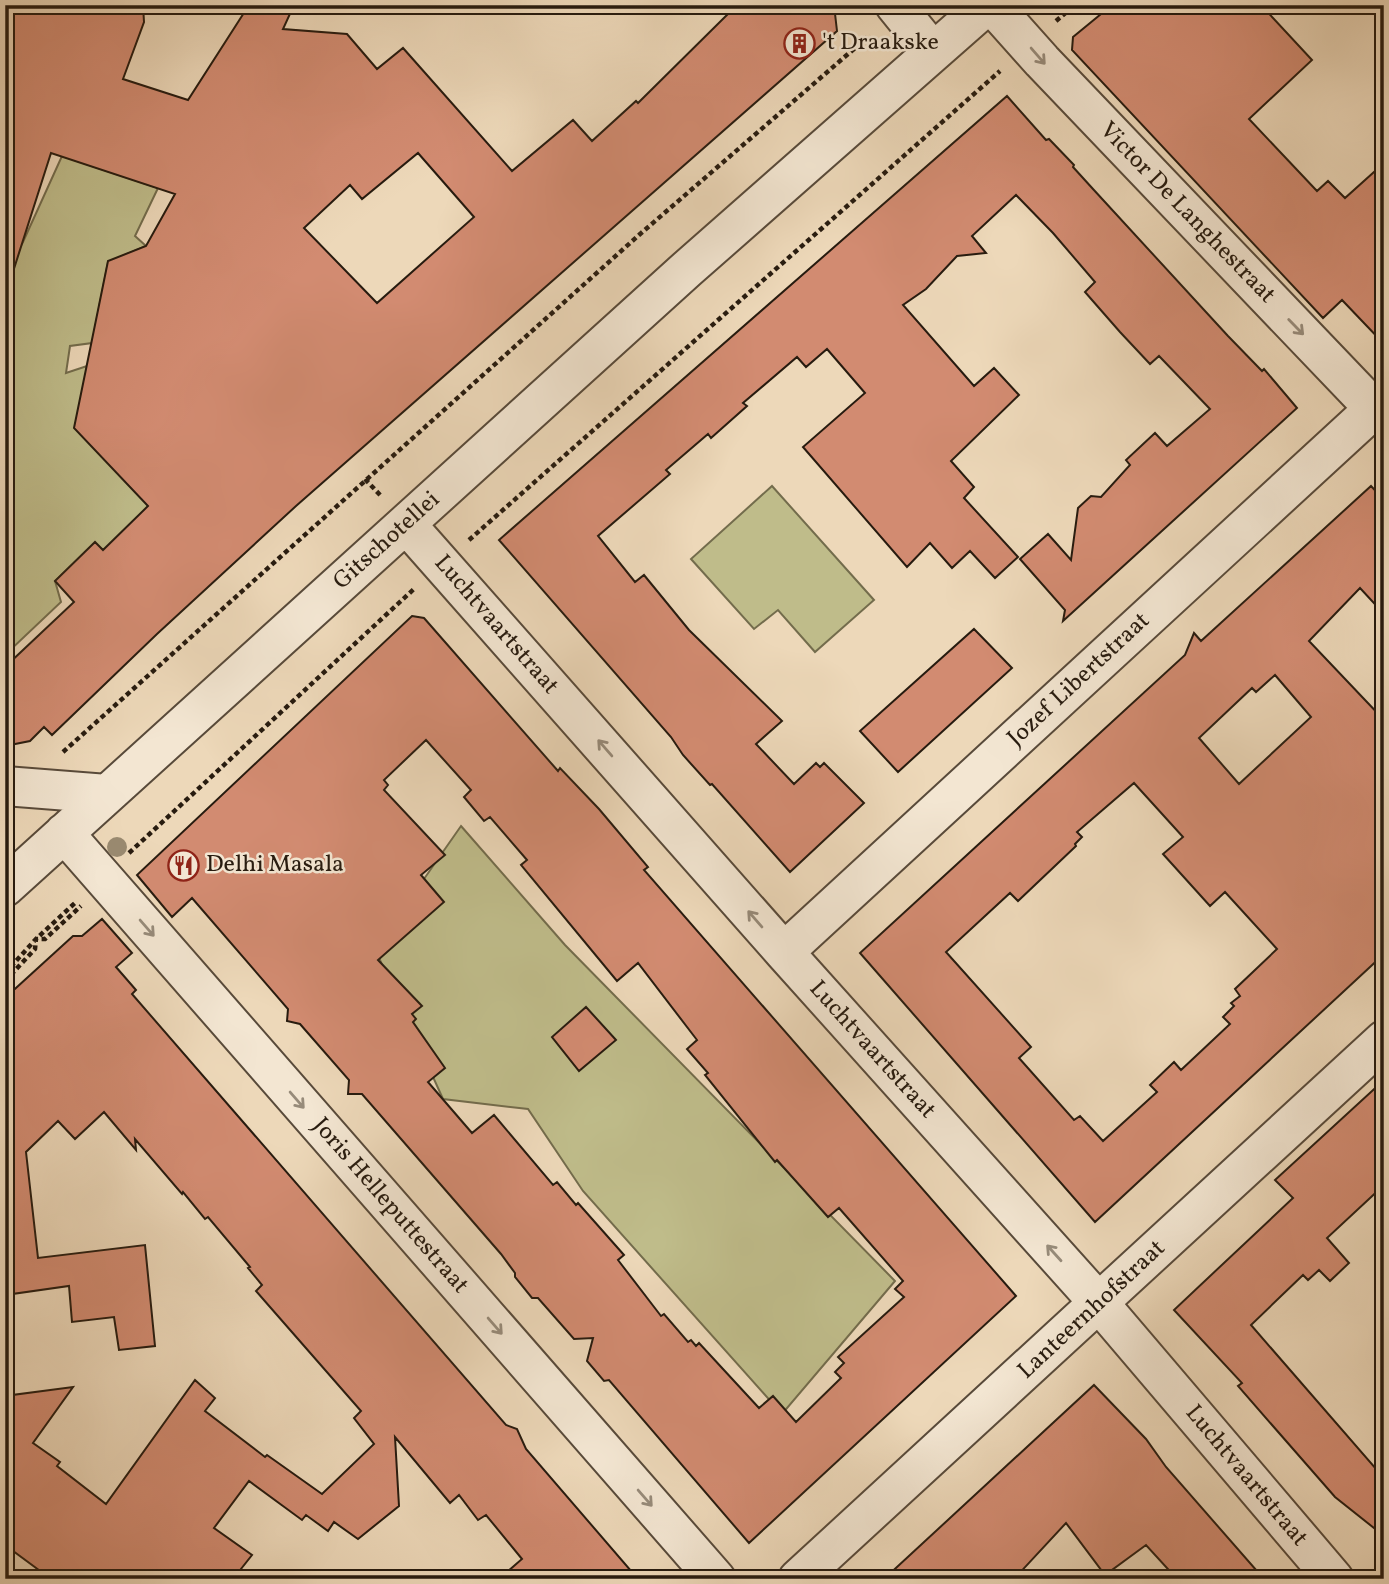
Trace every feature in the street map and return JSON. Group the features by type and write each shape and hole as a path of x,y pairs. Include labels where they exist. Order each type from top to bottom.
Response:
{"street":[{"name":"Victor De Langhestraat","path":"990,5 1379,413"},
{"name":"Gitschotellei","path":"5,887 687,269 990,5"},
{"path":"897,8 933,52"},
{"name":"Jozef Libertstraat","path":"784,952 1379,413"},
{"name":"Luchtvaartstraat","path":"406,524 1099,1303 1335,1579"},
{"path":"14,787 107,794"},
{"name":"Joris Helleputtestraat","path":"64,834 716,1579"},
{"name":"Lanteernhofstraat","path":"799,1579 1384,1040"}],"path":[{"path":"5,973 36,939 104,880 442,563 1075,5"},
{"path":"14,787 897,8"},
{"path":"5,981 34,949 36,939"}],"shaded area":[{"path":"62,156 158,188 135,236 146,246 108,262 92,343 70,346 66,373 87,366 148,506 131,577 95,543 55,581 61,602 5,655 5,338 9,308 5,298 5,274 23,242"},
{"path":"772,486 874,600 815,652 778,610 754,629 691,559"},
{"path":"461,826 565,945 895,1281 782,1414 583,1191 528,1109 443,1099 375,949"}],"building":[{"path":"5,5 143,5 144,22 123,79 188,100 249,5 294,5 283,29 347,34 377,69 403,48 512,171 573,120 592,141 636,101 638,103 737,5 834,5 837,31 296,506 52,735 44,727 30,741 5,746 5,667 74,602 55,581 95,542 103,550 148,506 74,428 108,261 146,246 175,194 51,153 11,278 5,277","holes":["418,153 474,217 377,303 304,228 350,185 362,199"]},
{"path":"1112,5 1261,5 1312,60 1249,119 1317,191 1328,181 1345,198 1384,163 1384,344 1342,300 1323,318 1072,50 1073,37"},
{"path":"1007,96 1046,140 1049,139 1074,165 1228,336 1262,371 1264,369 1297,408 1063,621 1065,610 1020,559 1048,534 1071,560 1078,508 1091,496 1101,497 1130,465 1126,460 1155,433 1167,446 1210,409 1159,356 1150,364 1120,332 1085,292 1095,282 1016,195 972,236 986,253 957,256 926,289 903,305 974,386 994,368 1019,395 951,461 974,487 964,498 1018,557 995,578 970,551 952,568 930,543 907,567 803,447 865,393 827,349 806,367 797,357 743,403 747,406 711,438 708,434 666,470 670,474 598,536 635,582 644,575 689,630 782,721 756,744 794,784 816,763 820,767 824,763 864,803 790,872 683,755 671,737 499,540"},
{"path":"1371,486 1384,500 1384,614 1360,588 1309,641 1384,720 1384,954 1095,1222 860,953 1185,655 1194,633 1201,641","holes":["1275,675 1311,717 1239,784 1199,738 1252,688 1256,692","1134,783 1183,837 1163,854 1210,906 1225,892 1277,949 1235,989 1240,996 1231,1003 1234,1006 1223,1017 1230,1024 1181,1070 1174,1062 1150,1085 1157,1092 1103,1141 1080,1116 1074,1120 1019,1058 1031,1047 946,952 1010,893 1018,901 1076,846 1082,837 1077,832"]},
{"path":"412,616 424,618 558,771 560,768 599,809 648,867 644,870 1016,1296 749,1543 609,1380 604,1381 587,1361 593,1338 574,1339 538,1298 532,1298 501,1254 362,1094 348,1094 349,1080 300,1024 287,1021 288,1009 192,898 172,917 137,875","holes":["426,740 471,790 464,797 484,821 490,817 527,860 521,865 617,981 638,963 697,1040 687,1049 775,1162 777,1160 828,1217 839,1208 903,1281 895,1289 904,1297 838,1357 844,1363 835,1372 841,1378 796,1422 773,1396 759,1408 699,1343 696,1346 691,1340 688,1342 664,1314 661,1316 618,1260 624,1255 557,1182 553,1185 494,1115 472,1133 428,1082 445,1068 413,1022 416,1019 412,1014 422,1006 378,960 444,902 421,875 445,855 384,790 388,785 384,780"]},
{"path":"974,629 1012,668 898,772 860,731"},
{"path":"102,919 132,953 116,967 136,990 132,994 506,1425 517,1429 526,1449 638,1579 499,1579 522,1559 486,1515 478,1520 459,1495 450,1503 395,1437 399,1506 358,1539 334,1522 328,1531 306,1515 302,1520 249,1481 214,1528 252,1555 233,1579 51,1579 5,1545 5,1396 73,1387 33,1443 60,1462 57,1466 106,1504 195,1380 215,1398 205,1411 265,1457 267,1455 322,1494 374,1444 354,1418 361,1411 256,1291 262,1285 248,1268 250,1267 208,1217 205,1219 135,1139 136,1150 104,1112 75,1139 58,1121 26,1152 38,1258 145,1245 155,1346 119,1350 114,1317 72,1322 69,1286 5,1295 5,998 73,936 82,936"},
{"path":"586,1007 616,1040 579,1071 552,1037"},
{"path":"1384,1080 1384,1185 1327,1238 1349,1263 1330,1281 1319,1270 1308,1280 1303,1275 1251,1325 1384,1478 1384,1536 1335,1497 1238,1386 1242,1383 1174,1310 1293,1198 1275,1180"},
{"path":"1094,1385 1146,1439 1166,1467 1264,1579 1177,1579 1146,1545 1105,1575 1066,1523 1014,1579 884,1579"}],"place":[{"name":"'t Draakske","path":"799,43"},
{"name":"Delhi Masala","path":"183,865"}]}
